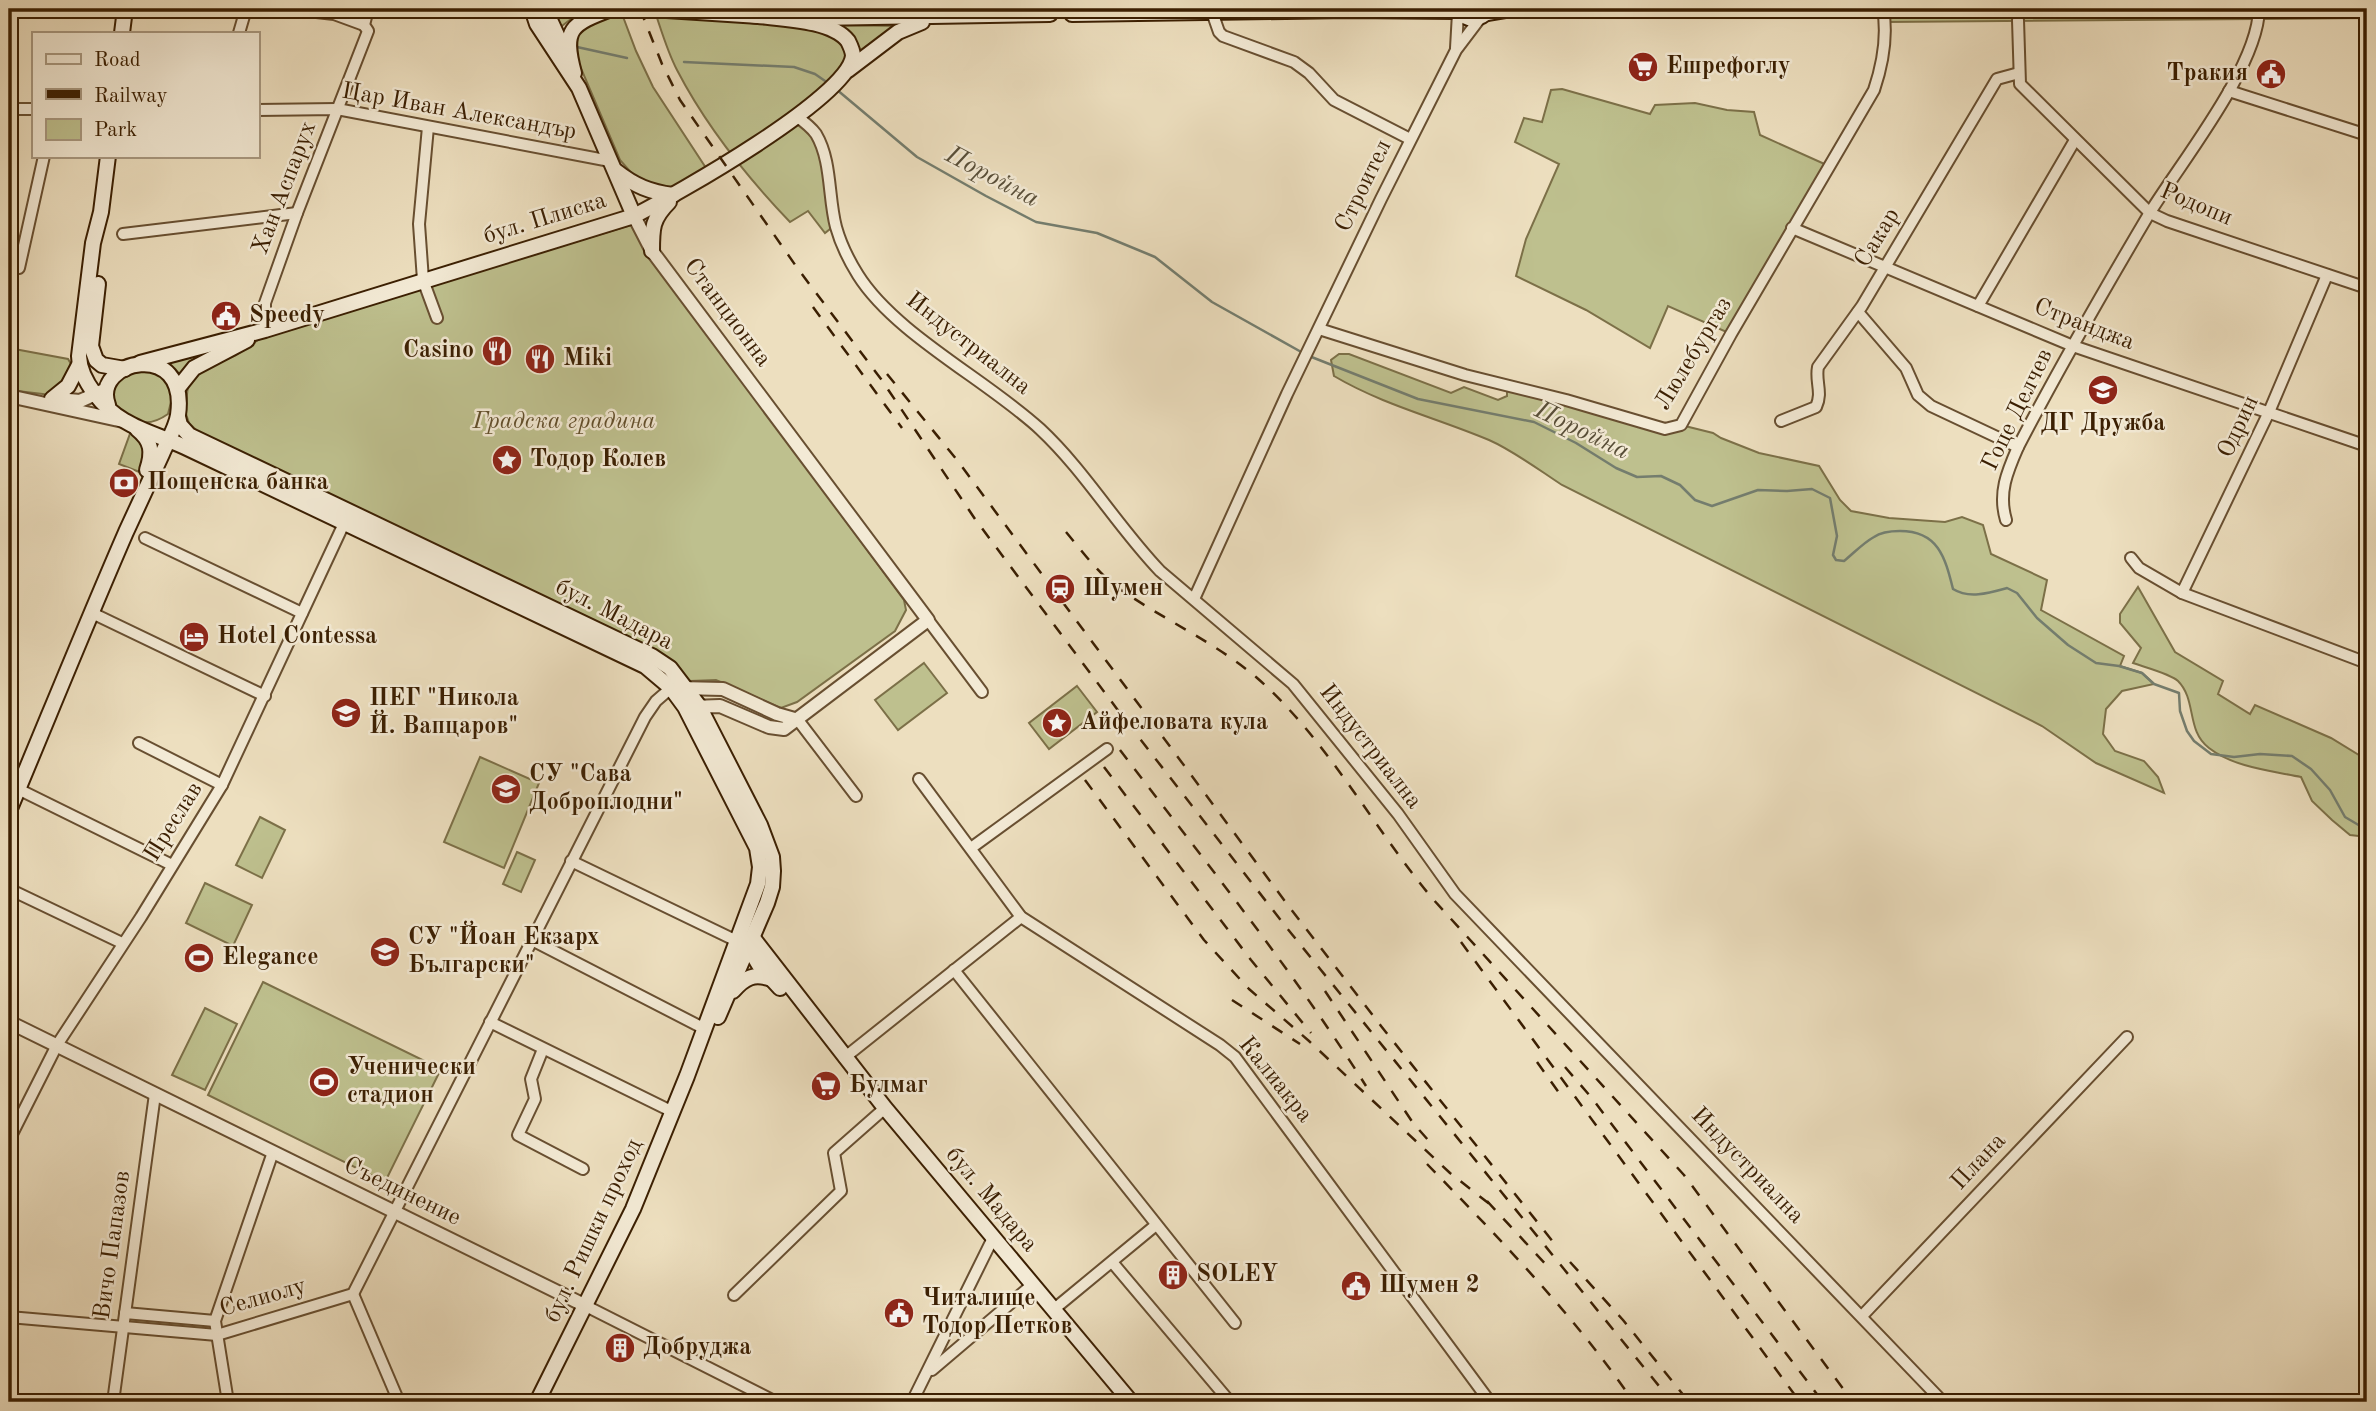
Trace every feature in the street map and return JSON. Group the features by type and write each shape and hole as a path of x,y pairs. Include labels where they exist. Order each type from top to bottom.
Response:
{"main road":[{"path":"122,32 125,9"},
{"path":"520,9 537,24"},
{"name":"Станционна","path":"533,9 537,24 579,88 634,216"},
{"path":"545,9 579,88"},
{"path":"579,88 568,51 570,37 579,22 611,9"},
{"path":"651,9 844,20 1048,12 1059,18 1074,11 1457,11 1469,18 1511,9"},
{"path":"751,15 826,26 836,31 851,46 853,56 845,73"},
{"path":"845,73 898,32 936,18"},
{"name":"бул. Плиска","path":"140,363 264,330 634,216 675,195 796,116 816,102 845,73"},
{"path":"52,399 68,386 79,365 93,243 108,158"},
{"path":"612,165 642,189 652,193 675,195"},
{"path":"652,251 652,226 659,212 675,195"},
{"path":"100,212 102,243 91,346 96,360 102,365 125,369"},
{"name":"бул. Плиска","path":"178,388 194,368 264,330"},
{"path":"9,811 127,529 169,440 178,410 178,388 175,381 164,369 154,364 140,363 125,369 113,376 101,392"},
{"path":"79,365 85,380 101,392 108,407 149,442 151,457 127,529"},
{"path":"127,422 145,430 163,426 178,410"},
{"name":"бул. Мадара","path":"178,410 180,425 189,435 638,663 657,674 692,707"},
{"name":"бул. Мадара","path":"145,430 347,517 652,656 670,668 687,688 692,707 760,825 772,857 772,887 745,939"},
{"name":"бул. Мадара","path":"745,939 772,979 844,1058"},
{"name":"бул. Мадара","path":"745,939 1131,1402"},
{"name":"бул. Ришки проход","path":"687,1076 726,1001 745,939"},
{"name":"бул. Ришки проход","path":"537,1402 633,1209 705,1029 745,939"},
{"path":"726,1001 745,978 760,976 772,979"}],"street":[{"path":"239,32 246,9"},
{"path":"290,9 333,11 365,25"},
{"name":"Хан Аспарух","path":"264,330 265,303 368,31 365,25 368,9"},
{"name":"Люлебургаз","path":"1319,329 1465,375 1566,400 1665,429 1674,429 1681,425 1792,228 1874,90 1885,50 1886,22 1883,9"},
{"name":"Гоце Делчев","path":"2006,520 2001,495 2018,447 2150,212 2229,91 2257,34 2259,9"},
{"path":"1456,50 1457,11"},
{"path":"1212,12 1223,36 1294,62 1309,73 1334,100 1410,139"},
{"path":"1456,50 1486,13"},
{"path":"2018,20 2019,73"},
{"name":"Строител","path":"1194,598 1295,378 1456,50"},
{"name":"Родопи","path":"2019,73 2020,84 2150,212 2167,221 2367,288"},
{"name":"Сакар","path":"1781,421 1816,407 1820,398 1816,376 1818,367 1886,267 1997,79 2019,73"},
{"path":"2229,91 2367,135"},
{"path":"9,109 32,109"},
{"name":"Цар Иван Александър","path":"259,110 337,109 612,165"},
{"name":"Индустриална","path":"796,116 815,132 824,153 835,225 844,251 860,279 906,326 1009,402 1041,430 1068,458 1160,570 1293,684 1398,814 1455,894 1943,1402"},
{"path":"428,127 419,223 423,280 437,317"},
{"path":"1978,306 2075,141"},
{"path":"19,268 44,158"},
{"path":"123,234 297,213"},
{"name":"Станционна","path":"634,216 652,251 982,692"},
{"name":"Странджа","path":"1792,228 2073,346 2367,446"},
{"name":"Одрин","path":"2182,593 2269,412 2327,275"},
{"path":"1857,312 1906,368 1918,395 1931,406 2018,447"},
{"path":"9,396 80,401 101,392"},
{"path":"9,396 127,422"},
{"name":"Преслав","path":"9,1140 57,1045 222,785 347,517"},
{"path":"145,538 302,613"},
{"path":"2131,558 2138,568 2182,593 2367,663"},
{"path":"92,613 265,696"},
{"path":"692,707 720,706 777,729 784,729 928,620"},
{"path":"399,1402 353,1294 571,860 645,717 656,701 671,688 723,689 777,714 798,720 856,796"},
{"path":"139,743 222,785"},
{"path":"971,848 1107,748"},
{"name":"Калиакра","path":"919,779 1021,917 1235,1057 1490,1402"},
{"path":"18,789 172,865"},
{"path":"571,860 745,939"},
{"path":"9,889 122,943"},
{"path":"844,1058 1021,917"},
{"path":"532,940 705,1029"},
{"path":"954,970 1235,1323"},
{"path":"490,1022 673,1112"},
{"name":"Съединение","path":"9,1023 776,1402"},
{"name":"Плана","path":"1862,1316 2127,1037"},
{"path":"543,1049 531,1079 535,1098 518,1135 583,1169"},
{"name":"Вичо Папазов","path":"113,1402 155,1094"},
{"path":"734,1295 841,1191 834,1153 884,1108"},
{"path":"228,1402 215,1321 273,1152"},
{"path":"1053,1310 1156,1225"},
{"path":"912,1402 993,1238"},
{"path":"1112,1262 1230,1402"},
{"path":"927,1374 1032,1285"},
{"name":"Селиолу","path":"9,1317 217,1335 353,1294"},
{"path":"125,1313 215,1321"}],"green space":[{"path":"549,9 584,9 558,29"},
{"path":"654,9 826,26 853,56 797,116 815,133 835,225 825,233 808,211 790,222 758,187 714,131 677,70"},
{"path":"702,9 1031,9 835,13"},
{"path":"1883,9 2367,9 2367,18 1886,22"},
{"path":"622,14 653,87 706,168 674,189 658,188 634,176 620,160 577,59 575,37 588,22"},
{"path":"836,25 896,26 856,57"},
{"path":"1562,89 1650,114 1655,105 1695,103 1754,112 1760,135 1829,166 1731,334 1668,306 1650,348 1586,310 1516,276 1526,239 1559,164 1515,142 1524,118 1542,122 1551,90"},
{"name":"Градска градина","path":"631,225 641,243 904,600 906,610 895,631 797,702 781,708 716,680 690,681 669,659 199,433 189,423 185,411 188,386 195,373 236,355 276,332"},
{"path":"9,348 68,359 71,364 66,382 51,395 9,390"},
{"path":"193,352 195,362 179,379 161,364"},
{"path":"1339,354 1349,354 1451,393 1464,387 1498,400 1507,396 1507,386 1641,422 1681,425 1713,433 1759,453 1819,466 1840,500 1851,511 1889,518 1945,522 1962,517 1983,525 1991,554 2047,580 2041,610 2124,656 2120,666 2142,673 2154,684 2122,691 2106,709 2103,734 2115,751 2144,761 2158,777 2164,793 2096,763 2042,726 1562,485 1498,444 1391,403 1334,376 1331,360"},
{"path":"146,368 158,371 174,390 168,414 152,422 131,418 111,401 113,384 130,372"},
{"path":"131,431 146,444 142,473 119,464"},
{"path":"2138,587 2175,652 2223,681 2218,694 2250,714 2255,705 2331,738 2367,760 2367,837 2350,835 2332,820 2312,801 2301,777 2229,760 2202,741 2194,724 2188,697 2178,681 2164,673 2133,663 2141,648 2120,623 2120,614"},
{"path":"924,663 947,693 898,730 875,700"},
{"path":"1077,686 1097,712 1049,749 1029,723"},
{"path":"480,757 539,783 504,868 444,842"},
{"path":"260,817 285,830 262,878 236,865"},
{"path":"517,852 535,860 521,892 503,884"},
{"path":"205,883 252,905 233,946 186,923"},
{"name":"Ученически стадион","path":"263,982 441,1069 385,1182 208,1095"},
{"path":"205,1008 237,1024 205,1090 172,1075"},
{"path":"125,1313 215,1321 217,1335 123,1328"}],"waterway":[{"path":"577,47 627,58"},
{"path":"684,62 794,67 815,74 828,83"},
{"name":"Поройна","path":"836,89 917,157 1036,222 1097,233 1155,257 1212,302 1303,353"},
{"name":"Поройна","path":"1309,356 1418,399 1534,422 1576,443 1616,468 1637,477 1661,476 1680,485 1695,500 1712,506 1758,490 1812,489 1830,498 1837,536 1833,555 1836,560 1844,561 1866,542 1883,533 1900,531 1923,536 1938,548 1947,566 1953,589 1972,594 2007,588 2017,593 2037,618 2068,645 2096,663 2142,673 2154,684 2179,693 2180,711 2187,731 2194,741 2211,754 2234,757 2260,754 2292,756 2311,769 2330,790 2345,817 2367,830"}],"railway":[{"path":"640,9 680,100 798,269 881,379 975,519 1120,713 1286,927 1672,1402"},
{"path":"813,307 902,428"},
{"path":"887,374 957,460 1290,908 1554,1243"},
{"path":"1066,532 1096,568 1117,587 1240,664 1281,701 1327,755 1432,898 1684,1175 1853,1402"},
{"path":"1120,750 1278,957 1366,1086"},
{"path":"1104,767 1251,960 1311,1033"},
{"path":"1085,780 1204,940 1249,989 1309,1041 1450,1173 1492,1206"},
{"path":"1461,942 1800,1402"},
{"path":"1325,991 1413,1123 1429,1141"},
{"path":"1232,1000 1300,1044"},
{"path":"1537,1062 1562,1097"},
{"path":"1565,1067 1591,1097 1823,1402"},
{"path":"1427,1164 1556,1302 1626,1391"},
{"path":"1487,1201 1551,1270"},
{"path":"1570,1262 1623,1320 1689,1402"}],"place":[{"name":"Ешрефоглу","path":"1643,67"},
{"name":"Тракия","path":"2271,74"},
{"name":"Speedy","path":"226,316"},
{"name":"Casino","path":"497,351"},
{"name":"Miki","path":"540,359"},
{"name":"ДГ Дружба","path":"2103,390"},
{"name":"Тодор Колев","path":"507,460"},
{"name":"Пощенска банка","path":"124,483"},
{"name":"Шумен","path":"1060,589"},
{"name":"Hotel Contessa","path":"194,637"},
{"name":"ПЕГ \"Никола Й. Вапцаров\"","path":"346,713"},
{"name":"Айфеловата кула","path":"1057,723"},
{"name":"СУ \"Сава Доброплодни\"","path":"506,789"},
{"name":"СУ \"Йоан Екзарх Български\"","path":"385,952"},
{"name":"Elegance","path":"199,958"},
{"name":"Ученически стадион","path":"324,1082"},
{"name":"Булмаг","path":"826,1086"},
{"name":"SOLEY","path":"1173,1275"},
{"name":"Шумен 2","path":"1356,1286"},
{"name":"Читалище Тодор Петков","path":"899,1313"},
{"name":"Добруджа","path":"620,1348"}]}
